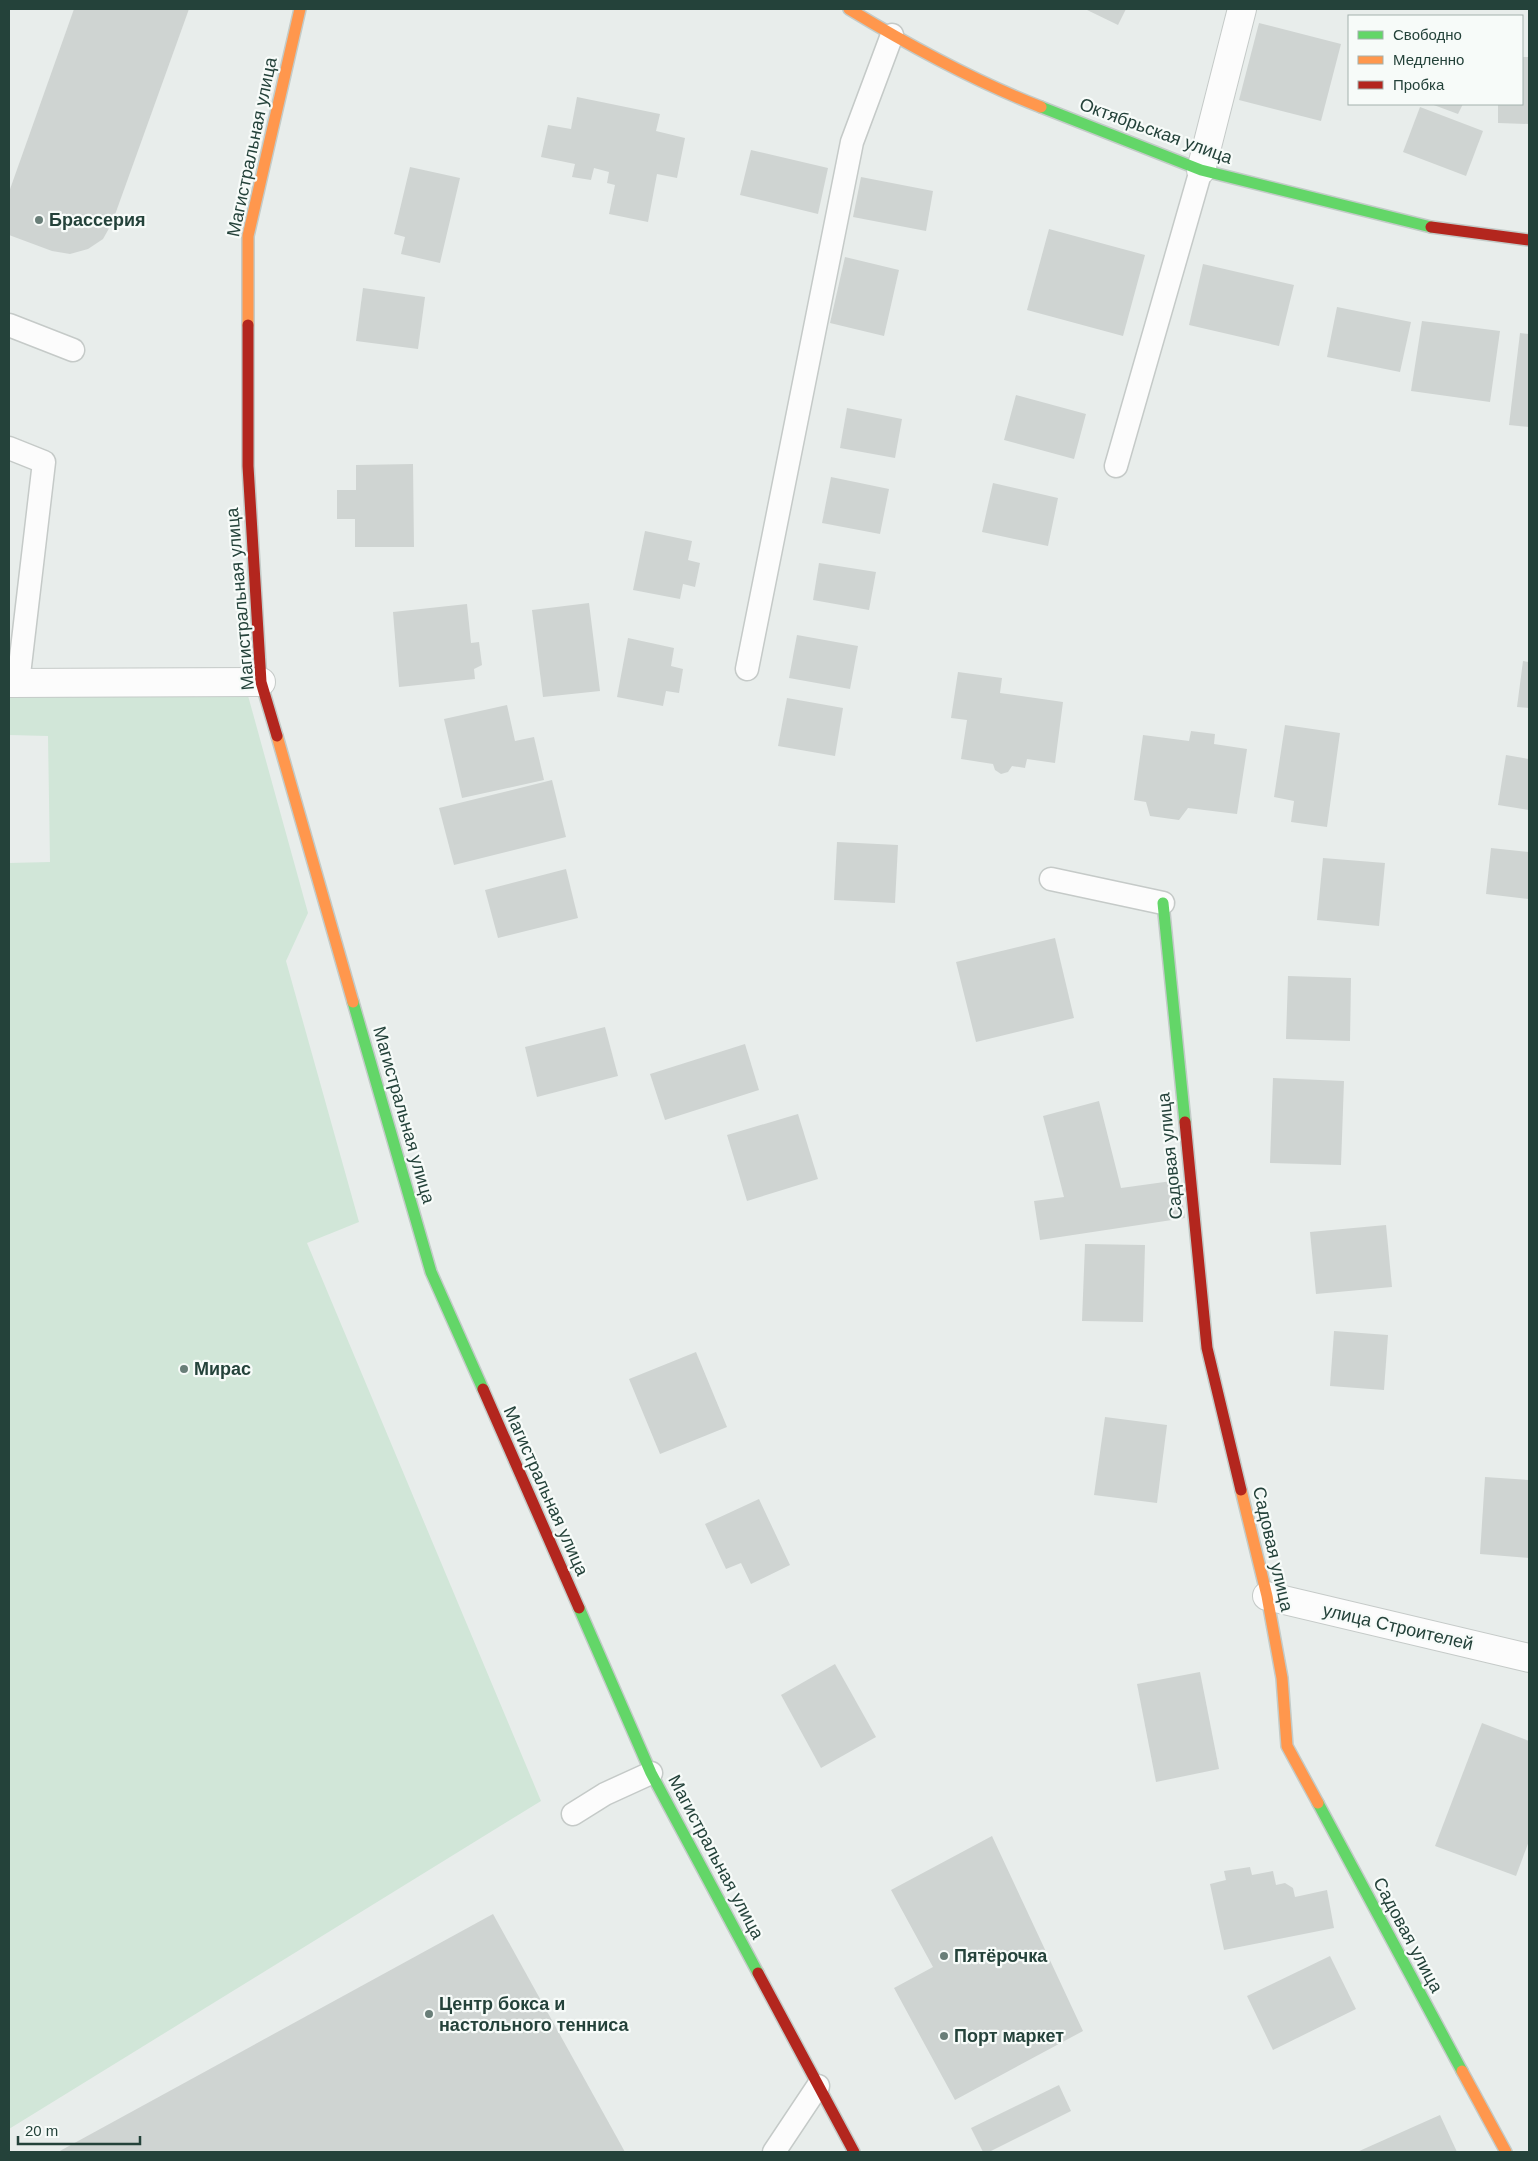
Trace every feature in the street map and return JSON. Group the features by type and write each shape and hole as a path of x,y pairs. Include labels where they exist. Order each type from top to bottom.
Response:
{"street":[{"name":"Магистральная улица","path":"300,9 248,236 248,466 261,682 431,1272 651,1773 854,2152"},
{"name":"Октябрьская улица","path":"849,9 892,35 1015,98 1200,170 1428,227 1529,240"},
{"path":"1200,170 1242,9"},
{"path":"13,683 261,682"},
{"name":"Садовая улица","path":"1163,903 1207,1348 1267,1596 1282,1678 1287,1746 1506,2152"},
{"name":"улица Строителей","path":"1267,1596 1529,1658"}],"lane":[{"path":"747,669 852,142 892,35"},
{"path":"1116,466 1200,170"},
{"path":"9,326 73,350"},
{"path":"9,448 44,462 13,683"},
{"path":"1051,879 1163,903"},
{"path":"573,1814 605,1794 651,1773"},
{"path":"774,2152 818,2086"}],"green space":[{"name":"Мирас","path":"247,692 308,913 286,961 359,1222 307,1243 541,1801 9,2129 9,863 50,862 48,736 9,735 9,696"}],"building":[{"path":"74,9 189,9 112,223 103,239 88,249 70,254 52,251 9,235 9,192"},
{"path":"1085,9 1126,9 1118,25"},
{"path":"1259,23 1341,44 1321,121 1239,100"},
{"path":"1523,57 1529,57 1529,124 1498,123 1498,105 1523,105"},
{"path":"577,97 660,114 656,131 685,138 677,178 657,174 648,222 609,214 615,185 607,183 609,172 594,168 591,180 572,177 575,164 541,157 548,125 571,129"},
{"path":"1434,105 1462,105 1458,114"},
{"path":"1420,107 1483,131 1466,176 1403,152"},
{"path":"751,150 828,168 818,214 740,195"},
{"path":"410,167 460,178 440,263 401,254 405,237 394,234"},
{"path":"861,177 933,191 926,231 853,217"},
{"path":"1049,229 1145,255 1123,336 1027,310"},
{"path":"845,257 899,270 884,336 830,323"},
{"path":"1203,264 1294,285 1279,346 1189,325"},
{"path":"363,288 425,297 418,349 356,341"},
{"path":"1337,307 1411,322 1400,372 1327,357"},
{"path":"1422,321 1500,331 1490,402 1411,391"},
{"path":"1520,333 1529,334 1529,427 1509,425"},
{"path":"1016,395 1086,414 1074,459 1004,440"},
{"path":"847,408 902,419 895,458 840,448"},
{"path":"413,464 414,547 355,547 355,519 337,519 337,490 356,490 356,465"},
{"path":"831,477 889,489 880,534 822,523"},
{"path":"993,483 1058,498 1048,546 982,532"},
{"path":"645,531 692,541 688,560 700,563 695,587 683,584 680,599 633,590"},
{"path":"819,563 876,572 869,610 813,600"},
{"path":"589,603 600,691 543,697 532,610"},
{"path":"467,604 471,643 479,642 482,665 474,669 475,679 399,687 393,612"},
{"path":"797,635 858,646 850,689 789,678"},
{"path":"628,638 674,648 671,666 683,669 679,693 666,691 663,706 617,697"},
{"path":"1523,661 1529,662 1529,708 1517,707"},
{"path":"958,672 1002,678 1000,693 1063,702 1055,763 1027,759 1025,768 1012,766 1008,772 1001,774 995,770 993,764 961,759 967,720 951,718"},
{"path":"787,698 843,708 835,756 778,746"},
{"path":"507,705 515,741 534,737 544,780 462,798 444,719"},
{"path":"1285,725 1340,733 1327,827 1291,822 1294,801 1274,797"},
{"path":"1191,731 1215,734 1214,744 1247,749 1237,814 1188,808 1179,820 1150,816 1146,802 1134,800 1143,735 1189,741"},
{"path":"1506,755 1529,759 1529,810 1498,805"},
{"path":"552,780 566,837 454,865 439,808"},
{"path":"837,842 898,845 895,903 834,900"},
{"path":"1491,848 1529,852 1529,899 1486,894"},
{"path":"1323,858 1385,863 1379,926 1317,920"},
{"path":"566,869 578,918 498,938 485,890"},
{"path":"1055,938 1074,1018 976,1042 956,962"},
{"path":"1288,976 1351,978 1350,1041 1286,1039"},
{"path":"605,1027 618,1076 537,1097 525,1047"},
{"path":"745,1044 759,1090 665,1120 650,1074"},
{"path":"1273,1078 1344,1081 1341,1165 1270,1163"},
{"path":"1099,1101 1121,1188 1179,1180 1185,1218 1040,1240 1034,1201 1064,1197 1043,1116"},
{"path":"798,1114 818,1179 747,1201 727,1135"},
{"path":"1386,1225 1392,1287 1316,1294 1310,1232"},
{"path":"1085,1244 1145,1245 1143,1322 1082,1321"},
{"path":"1334,1331 1388,1335 1384,1390 1330,1386"},
{"path":"696,1352 727,1427 660,1454 629,1379"},
{"path":"1105,1417 1167,1425 1157,1503 1094,1495"},
{"path":"1485,1477 1529,1480 1529,1558 1480,1554"},
{"path":"759,1499 790,1565 751,1584 741,1563 726,1569 705,1524"},
{"path":"835,1664 876,1737 821,1768 781,1695"},
{"path":"1200,1672 1219,1769 1156,1782 1137,1684"},
{"path":"1482,1723 1529,1741 1529,1841 1516,1876 1435,1846"},
{"path":"992,1836 1083,2031 955,2100 894,1988 933,1967 891,1890"},
{"path":"1250,1867 1252,1875 1273,1871 1276,1885 1285,1883 1293,1888 1295,1897 1327,1890 1334,1928 1224,1950 1210,1884 1226,1880 1224,1871"},
{"name":"Центр бокса и настольного тенниса","path":"493,1914 625,2152 58,2152"},
{"path":"1330,1956 1356,2009 1273,2050 1247,1996"},
{"path":"1059,2085 1071,2111 989,2152 983,2152 971,2128"},
{"path":"1440,2115 1457,2152 1357,2152"}],"traffic: fast":[{"path":"1041,107 1201,170 1431,227"},
{"path":"1163,903 1185,1122"},
{"path":"353,1002 431,1272 483,1389"},
{"path":"579,1608 651,1773 758,1973"},
{"path":"1318,1803 1462,2071"}],"traffic: slow":[{"path":"248,325 248,236 300,9"},
{"path":"849,9 943,62 991,86 1041,107"},
{"path":"277,736 353,1002"},
{"path":"1241,1490 1267,1596 1282,1678 1287,1746 1318,1803"},
{"path":"1462,2071 1506,2152"}],"traffic: jam":[{"path":"1431,227 1529,240"},
{"path":"248,325 248,466 261,682 277,736"},
{"path":"1185,1122 1207,1348 1241,1490"},
{"path":"483,1389 579,1608"},
{"path":"758,1973 854,2152"}],"place":[{"name":"Брассерия","path":"39,220"},
{"name":"Мирас","path":"184,1369"},
{"name":"Пятёрочка","path":"944,1956"},
{"name":"Центр бокса и настольного тенниса","path":"429,2014"},
{"name":"Порт маркет","path":"944,2036"}]}
